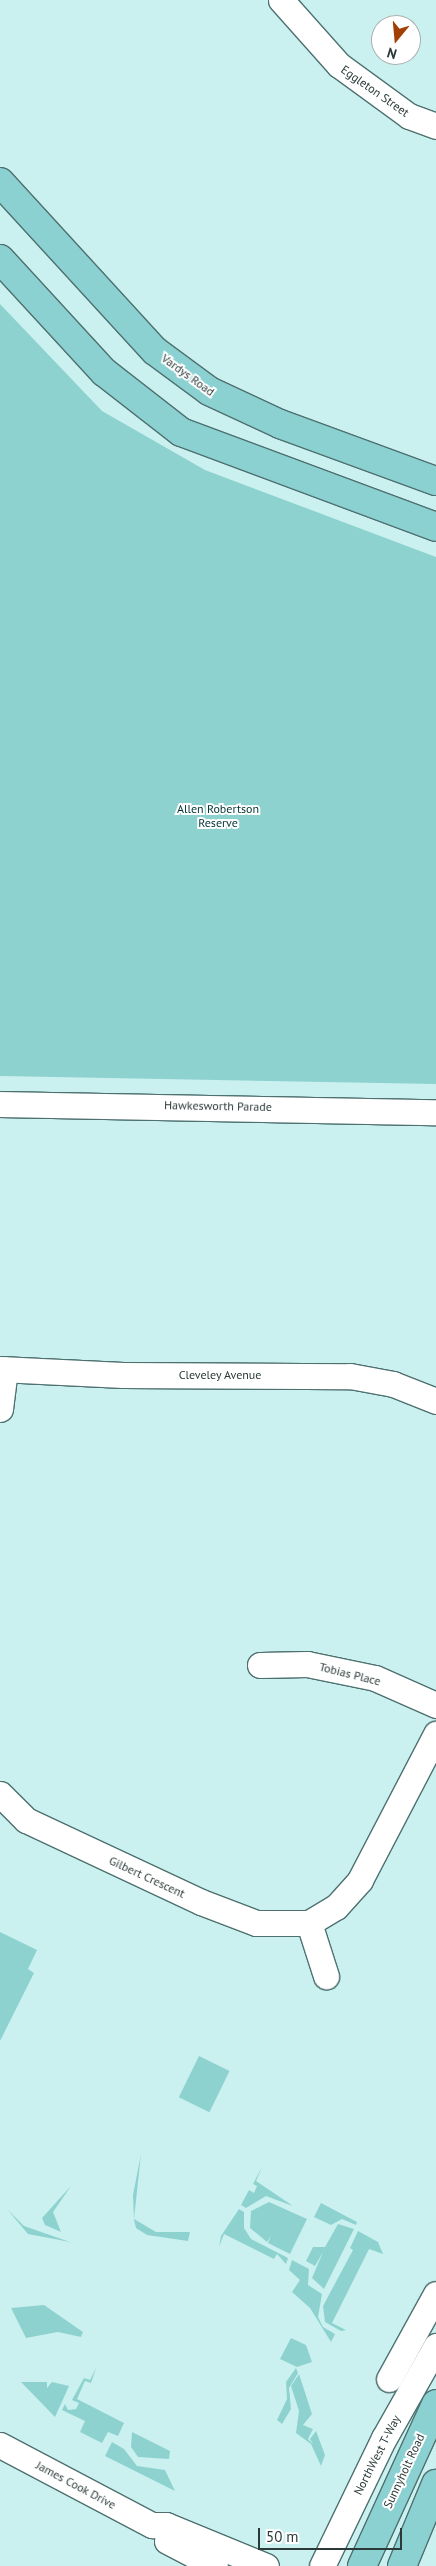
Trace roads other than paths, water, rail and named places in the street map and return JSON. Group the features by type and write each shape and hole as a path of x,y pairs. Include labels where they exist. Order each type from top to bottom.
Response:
{"main road":[{"name":"Vardys Road","path":"0,182 155,351 209,391 280,424 436,481"},
{"path":"0,259 104,372 181,432 436,527"},
{"name":"Sunnyholt Road","path":"362,2566 436,2404"},
{"path":"402,2566 436,2484"}],"street":[{"name":"Eggleton Street","path":"281,0 338,66 409,116 436,126"},
{"name":"Hawkesworth Parade","path":"0,1104 436,1112"},
{"name":"Cleveley Avenue","path":"3,1369 123,1375 350,1376 393,1384 436,1401"},
{"path":"0,1409 3,1369"},
{"name":"Tobias Place","path":"260,1665 307,1664 375,1678 436,1705"},
{"name":"Gilbert Crescent","path":"0,1794 26,1820 200,1902 256,1923 309,1923 336,1908 360,1880 436,1734"},
{"path":"309,1923 326,1976"},
{"path":"389,2379 436,2294"},
{"name":"NorthWest T-Way","path":"322,2566 384,2438 436,2346"},
{"name":"James Cook Drive","path":"0,2444 152,2525 166,2525 266,2566"},
{"name":"James Cook Drive","path":"152,2525 159,2537 215,2566"}],"park label":[{"name":"Allen Robertson Reserve","path":"218,816"}]}
